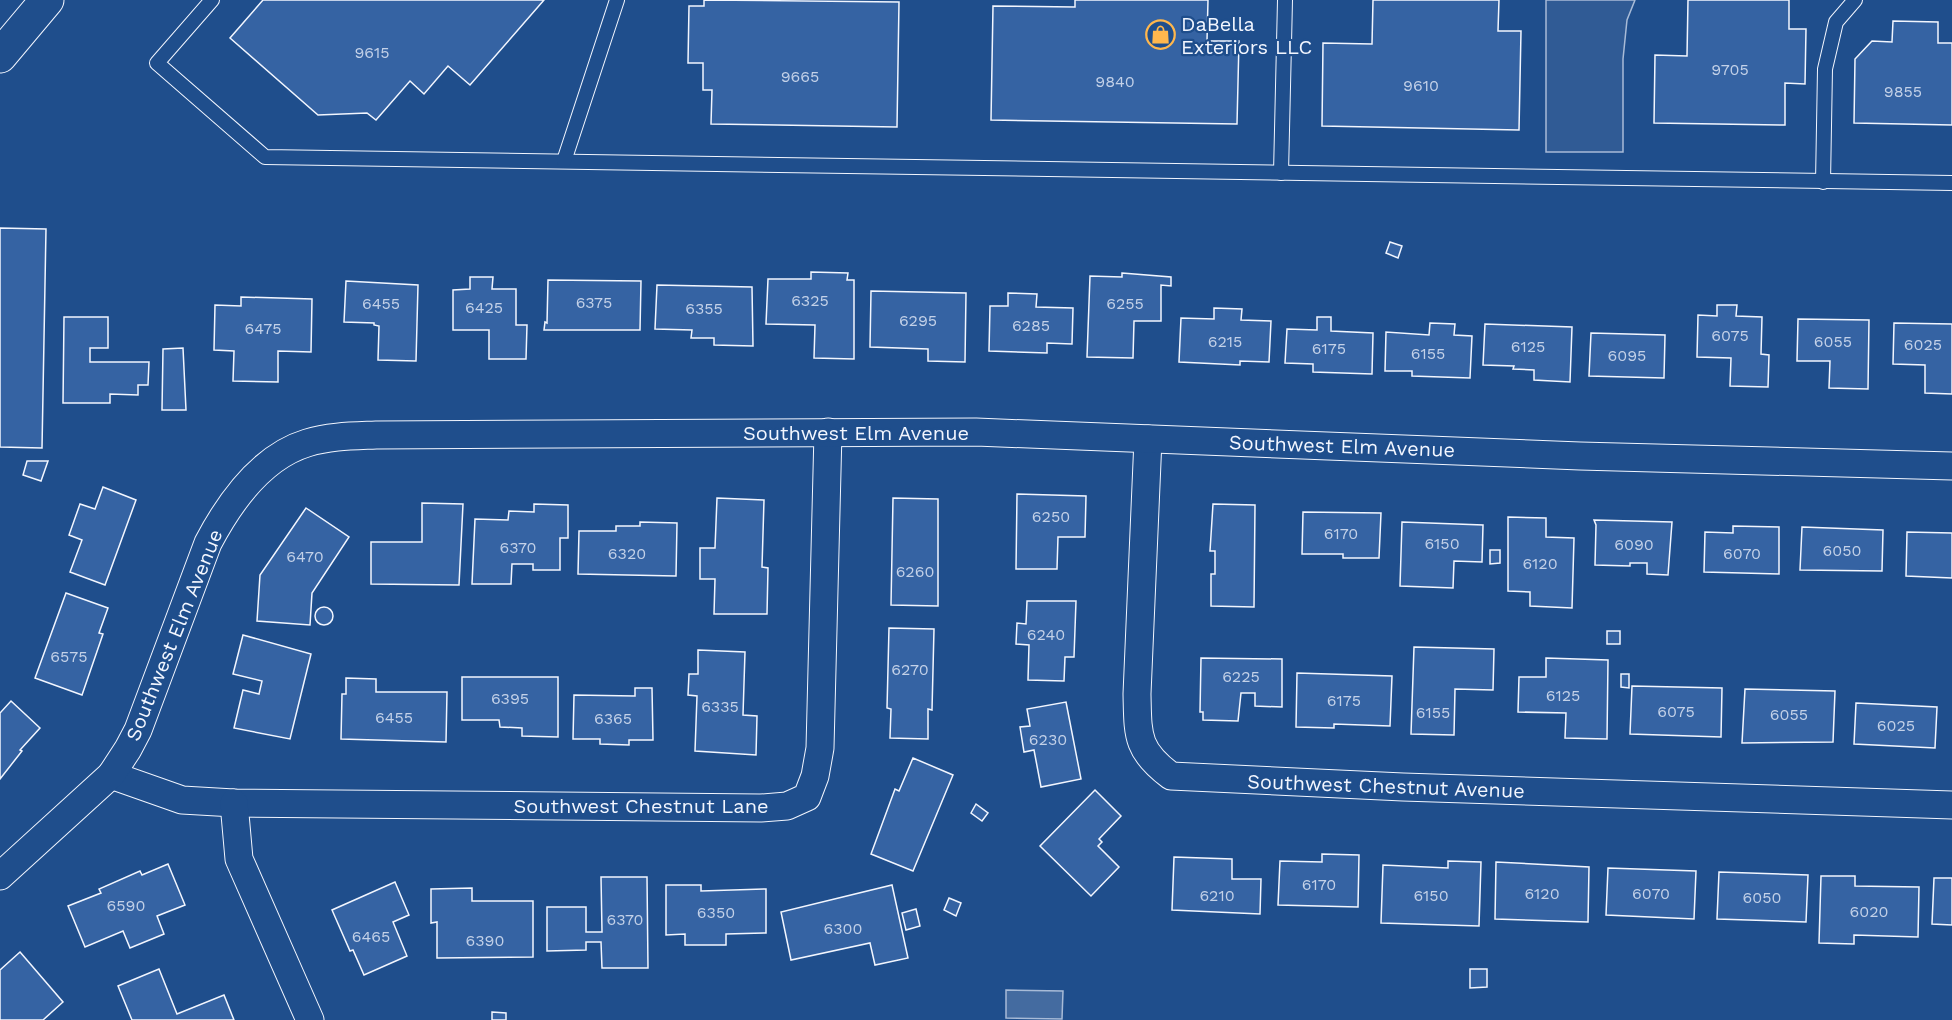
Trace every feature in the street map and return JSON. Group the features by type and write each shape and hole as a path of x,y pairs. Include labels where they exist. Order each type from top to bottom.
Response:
{"main road":[{"path":"0,57 47,0"}],"street":[{"name":"Southwest Chestnut Lane","path":"111,775 182,800 234,803 761,808 787,806 807,797 815,776 820,748 828,432"},
{"name":"Southwest Elm Avenue","path":"0,876 111,775 138,730 208,543 221,518 252,478 271,463 305,443 338,436 976,432 1592,456 1952,466"},
{"name":"Southwest Chestnut Avenue","path":"1148,439 1137,694 1138,736 1153,763 1171,776 1415,788 1952,805"},
{"path":"234,803 239,859 310,1020"}],"lane":[{"path":"212,0 158,63 265,157 1952,183"},
{"path":"564,161 616,0"},
{"path":"1281,173 1286,0"},
{"path":"1823,182 1825,69 1836,22 1855,0"}],"shaded area":[{"path":"1546,0 1635,0 1627,20 1623,59 1623,152 1546,152"},
{"path":"1006,990 1063,991 1062,1019 1006,1018"}],"building":[{"path":"263,0 544,0 470,85 448,66 424,94 410,81 376,120 367,113 318,115 230,38"},
{"path":"704,0 899,2 897,127 711,124 712,90 703,90 703,63 688,63 689,6 704,6"},
{"path":"1075,0 1208,0 1207,41 1239,41 1237,124 991,120 993,6 1075,7"},
{"path":"1373,0 1499,0 1498,31 1521,31 1519,130 1322,126 1323,43 1372,44"},
{"path":"1688,0 1789,0 1789,29 1806,29 1805,84 1785,83 1785,125 1654,123 1655,55 1687,56"},
{"path":"1893,21 1938,22 1938,43 1952,43 1952,125 1854,123 1855,59 1872,41 1892,42"},
{"path":"0,228 46,229 42,448 0,447"},
{"path":"1390,242 1402,246 1398,258 1386,253"},
{"path":"811,272 848,273 847,280 854,280 854,359 814,358 815,325 766,324 768,279 811,279"},
{"path":"1122,273 1171,277 1171,286 1161,285 1161,321 1134,321 1133,358 1087,357 1090,276 1122,277"},
{"path":"470,277 493,277 492,289 516,289 516,325 527,325 526,359 489,359 489,330 453,330 453,290 470,289"},
{"path":"548,280 641,281 640,330 544,330 545,322 547,323"},
{"path":"346,281 418,285 416,361 378,360 379,326 374,323 344,322"},
{"path":"657,285 752,287 753,346 714,345 714,338 691,338 692,330 655,329"},
{"path":"871,291 966,293 965,362 928,361 928,349 870,347"},
{"path":"1008,293 1037,294 1036,307 1073,308 1072,344 1047,343 1047,353 989,351 990,306 1008,306"},
{"path":"241,297 312,299 311,352 278,351 278,382 233,381 234,351 214,350 215,305 241,306"},
{"path":"1717,305 1737,305 1736,316 1762,317 1761,354 1769,355 1768,387 1730,386 1731,358 1697,357 1698,315 1717,316"},
{"path":"1214,308 1242,309 1241,320 1271,321 1269,362 1240,361 1240,365 1179,362 1181,318 1214,319"},
{"path":"64,317 108,317 108,348 90,348 90,362 149,362 148,385 138,385 138,395 110,394 110,403 63,403"},
{"path":"1317,317 1331,317 1331,331 1373,333 1372,374 1313,372 1313,364 1285,363 1287,329 1317,330"},
{"path":"1798,319 1869,320 1868,389 1829,388 1830,361 1797,361"},
{"path":"1430,323 1455,324 1454,335 1472,336 1470,378 1412,376 1412,371 1385,371 1386,332 1429,335"},
{"path":"1894,323 1952,324 1952,394 1925,393 1925,365 1893,364"},
{"path":"1485,324 1572,327 1570,382 1534,380 1534,370 1513,369 1514,366 1483,365"},
{"path":"1591,333 1665,335 1664,378 1589,376"},
{"path":"183,348 186,410 162,410 163,349"},
{"path":"27,461 48,461 41,481 23,475"},
{"path":"103,487 136,500 105,585 70,572 82,540 69,535 80,504 95,509"},
{"path":"1017,494 1086,496 1085,537 1058,537 1057,569 1016,569"},
{"path":"717,498 764,500 762,567 768,568 767,614 714,614 715,579 700,579 700,548 715,548"},
{"path":"893,498 938,499 938,606 891,605"},
{"path":"422,503 463,504 459,585 371,584 371,542 422,542"},
{"path":"534,504 568,505 568,538 560,538 560,570 533,570 533,564 512,564 511,584 472,584 475,519 508,520 509,511 534,512"},
{"path":"1213,504 1255,505 1254,607 1211,606 1211,574 1215,574 1215,551 1210,551"},
{"path":"306,508 349,537 312,593 310,625 257,621 260,575"},
{"path":"1303,512 1381,513 1379,558 1343,558 1343,554 1302,554"},
{"path":"1508,517 1546,518 1546,537 1574,538 1572,608 1530,606 1530,592 1508,591"},
{"path":"1594,520 1672,522 1668,575 1647,574 1647,563 1630,563 1630,566 1595,565 1596,525"},
{"path":"640,522 677,523 676,576 578,574 579,531 616,531 616,526 640,526"},
{"path":"1402,522 1483,525 1482,562 1454,561 1453,588 1400,586"},
{"path":"1733,526 1779,527 1779,574 1704,572 1705,532 1733,533"},
{"path":"1802,527 1883,530 1882,571 1800,570"},
{"path":"1907,532 1952,533 1952,578 1906,576"},
{"path":"1490,550 1500,550 1500,563 1490,564"},
{"path":"66,593 108,608 99,633 103,634 82,695 35,678"},
{"path":"1027,601 1076,601 1074,657 1065,657 1064,681 1028,680 1029,645 1016,644 1017,623 1026,624"},
{"path":"324,607 330,610 333,616 330,622 324,625 318,622 315,616 318,610"},
{"path":"889,628 934,629 932,710 928,709 928,739 890,738 891,709 887,708"},
{"path":"1607,631 1620,631 1620,644 1607,644"},
{"path":"243,635 311,654 290,739 234,728 243,690 259,694 262,681 233,674"},
{"path":"1414,647 1494,649 1493,690 1455,689 1454,735 1411,734"},
{"path":"698,650 745,652 743,715 757,716 756,755 695,751 697,696 688,695 689,674 698,674"},
{"path":"1201,658 1282,659 1282,707 1255,706 1255,693 1241,693 1238,721 1203,720 1203,712 1200,712"},
{"path":"1546,658 1608,660 1607,739 1565,738 1566,713 1518,712 1519,677 1546,677"},
{"path":"1297,673 1392,676 1390,726 1334,724 1334,728 1296,727"},
{"path":"1621,674 1629,674 1629,688 1621,687"},
{"path":"462,677 558,677 558,737 522,736 522,728 500,727 499,720 462,720"},
{"path":"346,678 376,679 376,692 447,692 446,742 341,739 342,694 346,694"},
{"path":"1632,686 1722,688 1721,737 1630,734"},
{"path":"635,688 652,688 653,740 629,740 629,745 600,744 600,739 573,739 574,695 635,696"},
{"path":"1745,689 1835,691 1833,742 1742,743"},
{"path":"11,701 40,728 20,750 22,751 0,779 0,713"},
{"path":"1066,702 1081,779 1041,787 1034,750 1024,752 1020,727 1030,726 1027,709"},
{"path":"1856,703 1937,707 1935,748 1854,744"},
{"path":"913,758 953,775 913,871 871,854 895,789 899,791"},
{"path":"1095,790 1121,816 1099,839 1102,842 1098,846 1119,867 1091,896 1040,846"},
{"path":"976,804 988,813 982,821 971,813"},
{"path":"1322,854 1359,855 1358,907 1278,905 1280,861 1322,862"},
{"path":"1174,857 1232,859 1232,879 1261,879 1260,914 1172,910"},
{"path":"1448,861 1481,862 1479,926 1381,923 1383,865 1448,868"},
{"path":"1496,862 1589,867 1588,922 1495,919"},
{"path":"168,864 185,905 157,916 164,934 130,948 123,931 85,947 68,906 101,893 99,889 140,871 142,875"},
{"path":"1608,868 1696,871 1694,919 1606,915"},
{"path":"1719,872 1808,875 1806,922 1717,919"},
{"path":"1821,876 1855,876 1855,886 1919,887 1918,937 1854,935 1854,944 1819,943"},
{"path":"601,877 647,877 648,968 602,968 601,942 586,942 586,950 547,951 547,907 586,907 586,932 602,932"},
{"path":"1934,878 1952,878 1952,925 1932,924"},
{"path":"395,882 409,915 393,922 407,956 364,975 353,950 350,951 332,910"},
{"path":"666,885 701,885 701,891 766,889 766,933 726,934 726,945 685,945 685,934 666,935"},
{"path":"892,885 908,958 875,965 870,943 791,960 781,912"},
{"path":"472,888 472,901 533,901 533,957 437,958 437,922 431,923 431,889"},
{"path":"949,898 961,903 956,916 944,910"},
{"path":"916,909 920,926 906,930 902,913"},
{"path":"20,952 63,1002 43,1020 0,1020 0,970"},
{"path":"159,969 177,1014 224,995 234,1020 132,1020 118,986"},
{"path":"1470,969 1487,969 1487,987 1470,988"},
{"path":"492,1012 506,1013 506,1020 492,1020"}],"place":[{"name":"DaBella Exteriors LLC","path":"1160,35"}]}
